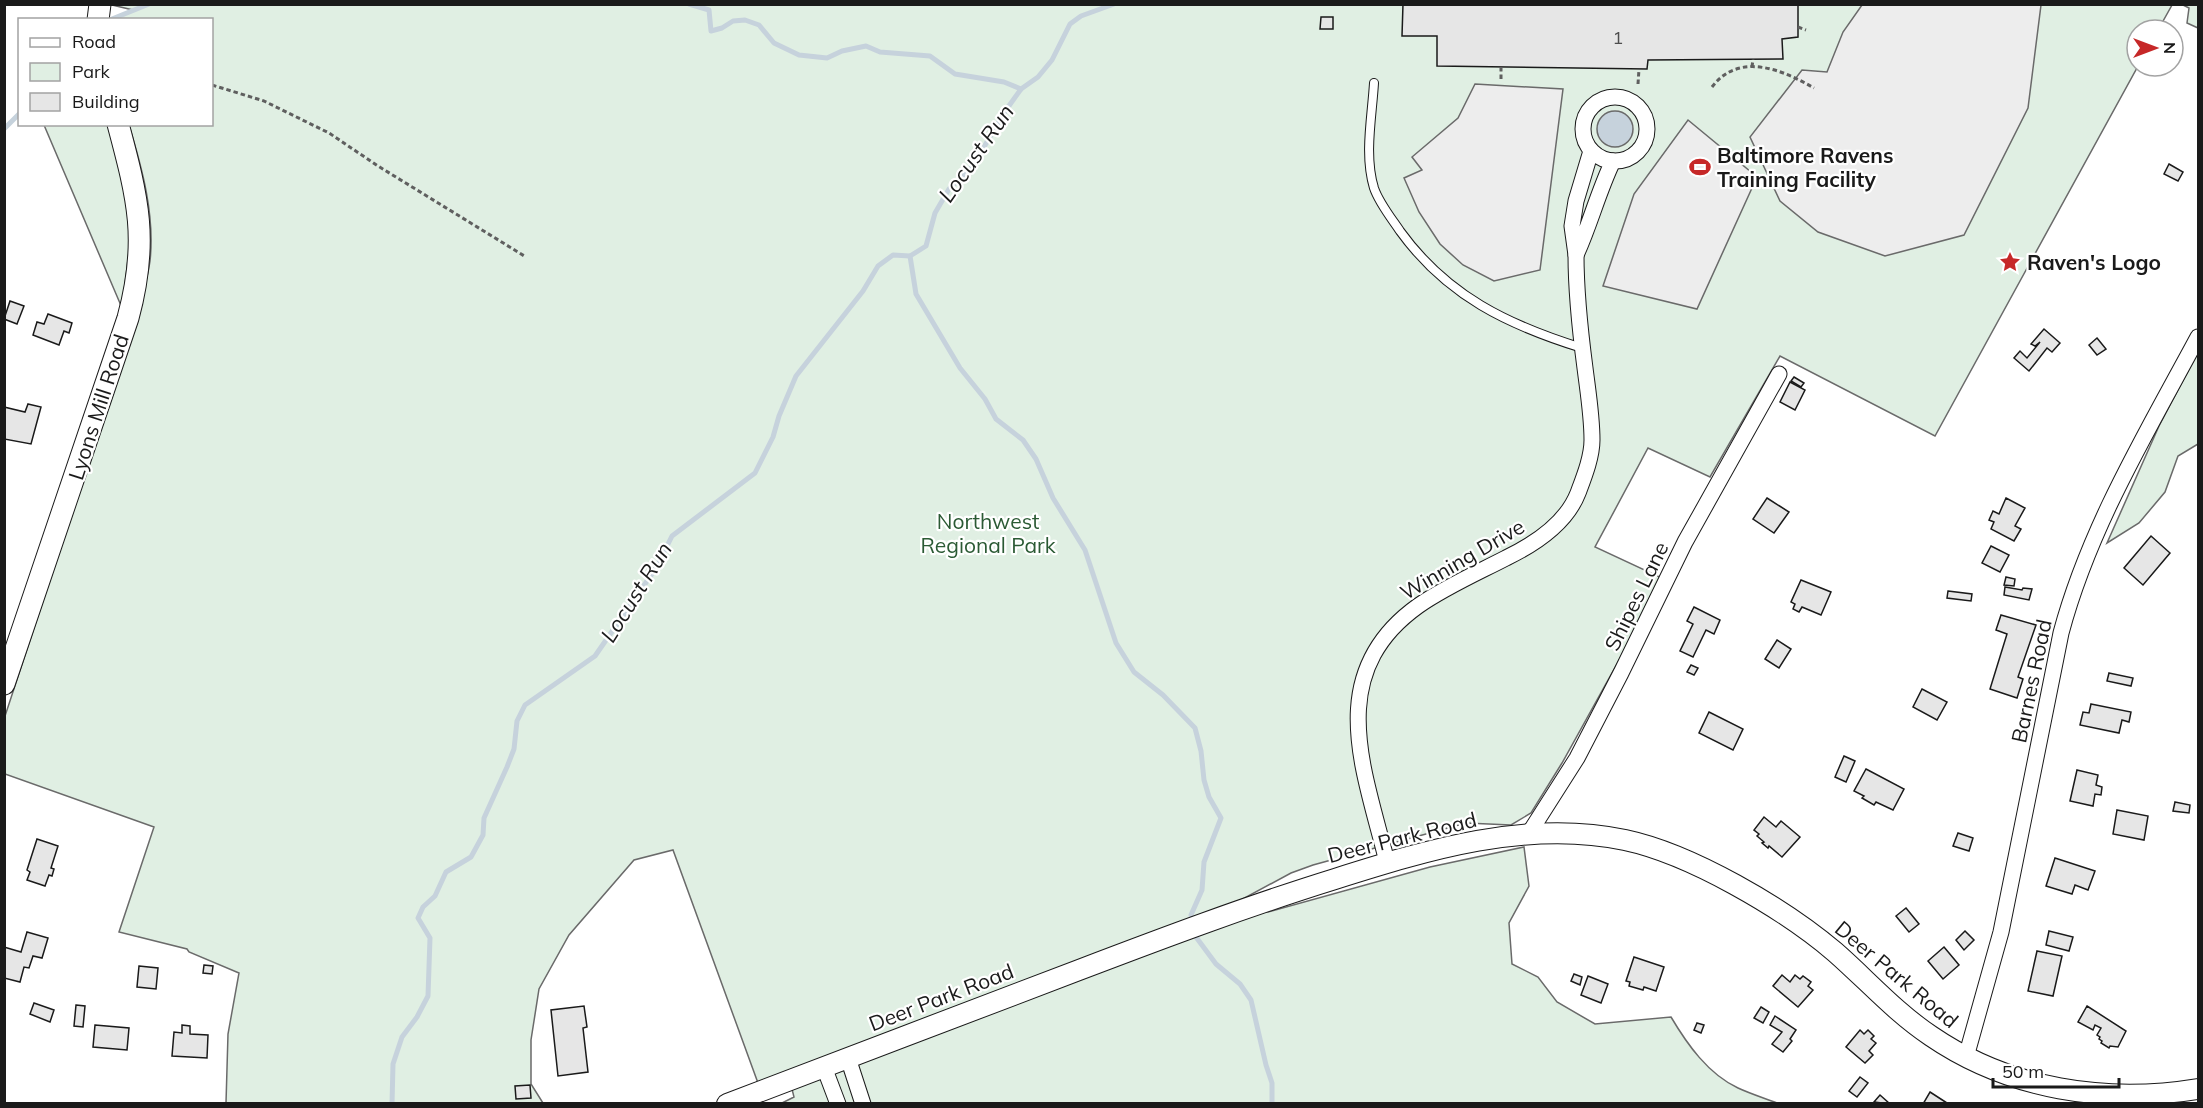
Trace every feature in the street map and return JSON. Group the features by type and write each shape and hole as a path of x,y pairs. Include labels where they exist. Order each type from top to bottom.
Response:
{"main road":[{"name":"Lyons Mill Road","path":"4,684 120,340 138,275 140,240 137,203 118,126"}],"street":[{"path":"1614,97 1624,98 1634,103 1646,120 1647,130 1640,149 1623,160 1613,161 1591,151 1583,132 1584,121 1595,104 1614,97"},
{"name":"Winning Drive","path":"1387,862 1364,773 1358,738 1357,709 1363,680 1380,644 1405,616 1434,596 1519,552 1546,534 1565,515 1577,495 1592,442 1572,226 1576,201 1591,151"},
{"name":"Winning Drive","path":"1576,255 1588,229 1600,189 1613,161"},
{"name":"Barnes Road","path":"1966,1057 2001,932 2061,633 2073,591 2097,532 2199,337"},
{"name":"Shipes Lane","path":"1528,835 1576,758 1621,673 1685,542 1779,374"},
{"name":"Deer Park Road","path":"727,1104 1205,923 1387,862 1457,844 1528,835 1583,834 1625,840 1659,850 1709,872 1769,905 1835,952 1916,1025 1966,1057 2000,1072 2037,1084 2117,1100 2199,1089"},
{"path":"848,1058 863,1104"},
{"path":"824,1067 838,1104"}],"lane":[{"path":"1374,83 1369,158 1374,189 1416,253 1441,278 1472,302 1509,322 1582,348"}],"path":[{"path":"1798,27 1806,30"},
{"path":"1752,67 1753,59"},
{"path":"1501,67 1501,81"},
{"path":"1712,87 1733,71 1752,67 1781,70 1814,87"},
{"path":"1638,84 1639,69"},
{"path":"213,85 264,100 329,133 378,166 526,257"}],"green space":[{"name":"Northwest Regional Park","path":"112,5 2172,5 2165,18 2125,18 2125,78 2131,78 1935,436 1780,356 1710,477 1648,448 1595,547 1664,579 1562,763 1531,813 1511,825 1466,823 1313,865 1291,873 1237,902 1268,912 1430,867 1524,847 1529,886 1509,923 1512,964 1538,977 1557,1002 1595,1024 1671,1017 1691,1048 1717,1075 1738,1088 1777,1103 782,1103 794,1097 788,1073 758,1083 673,850 634,860 569,935 539,989 531,1040 531,1084 543,1103 226,1103 228,1034 239,973 189,952 187,949 119,932 154,827 5,774 5,716 128,342 150,261 149,209 143,175 129,126 213,126 213,18 114,18 133,10"},
{"path":"2183,5 2198,5 2198,28 2187,23 2189,8"},
{"path":"44,126 110,126 132,227 122,308"},
{"path":"2198,352 2198,444 2178,456 2165,492 2139,523 2107,543 2159,426"}],"shaded area":[{"path":"1862,5 2041,5 2028,108 1964,235 1885,256 1818,232 1780,201 1750,137 1802,70 1827,72 1843,32"},
{"path":"1475,84 1563,89 1540,270 1494,281 1463,265 1440,244 1419,212 1404,178 1422,170 1412,157 1458,118"},
{"path":"1615,111 1628,116 1633,129 1628,142 1615,147 1602,142 1597,129 1602,116"},
{"path":"1688,120 1757,177 1697,309 1603,286 1634,194"}],"building":[{"path":"1403,4 1798,4 1798,37 1782,39 1783,59 1648,60 1647,69 1437,66 1437,36 1402,36"},
{"path":"1321,17 1333,17 1333,29 1320,29"},
{"path":"2169,164 2183,172 2178,181 2164,174"},
{"path":"10,301 24,306 17,324 4,319"},
{"path":"48,314 72,323 69,333 64,331 59,345 33,335 37,322 44,324"},
{"path":"2044,329 2060,343 2052,352 2047,348 2029,371 2014,358 2020,351 2027,358 2040,342 2035,346 2031,344"},
{"path":"2097,338 2106,349 2097,355 2089,345"},
{"path":"1794,377 1804,383 1801,387 1791,381"},
{"path":"1790,382 1805,390 1795,410 1780,402"},
{"path":"28,404 41,407 31,444 4,439 4,407 25,412"},
{"path":"1767,498 1789,512 1774,533 1753,519"},
{"path":"2006,498 2025,508 2015,526 2021,529 2014,541 1991,529 1994,522 1989,520 1993,511 1999,514"},
{"path":"2151,536 2170,553 2143,585 2124,568"},
{"path":"1991,546 2009,555 2000,572 1982,563"},
{"path":"2006,577 2015,579 2014,586 2004,585"},
{"path":"1801,580 1831,592 1821,615 1802,607 1799,612 1793,609 1795,604 1791,602"},
{"path":"2005,587 2032,589 2029,600 2004,595"},
{"path":"1948,591 1972,594 1971,601 1947,598"},
{"path":"1694,607 1720,620 1714,634 1706,630 1693,657 1680,651 1693,624 1687,621"},
{"path":"2001,615 2036,625 2018,677 2023,679 2017,698 1990,689 2007,634 1996,630"},
{"path":"1777,640 1791,649 1779,668 1765,659"},
{"path":"1691,665 1698,668 1694,675 1687,672"},
{"path":"2109,673 2133,678 2131,686 2107,681"},
{"path":"1922,689 1947,702 1937,720 1913,707"},
{"path":"2091,704 2131,712 2129,722 2122,720 2119,733 2080,725 2083,712 2089,713"},
{"path":"1709,712 1743,729 1733,750 1699,733"},
{"path":"1844,756 1855,761 1846,782 1835,777"},
{"path":"1866,769 1904,789 1893,810 1876,802 1874,805 1854,791"},
{"path":"2077,770 2098,775 2096,785 2102,787 2101,795 2095,794 2093,806 2070,801"},
{"path":"2175,802 2190,805 2189,813 2173,811"},
{"path":"2117,810 2148,816 2144,840 2113,834"},
{"path":"1764,817 1776,827 1781,821 1800,837 1782,857 1762,843 1764,842 1754,830"},
{"path":"1958,833 1973,838 1969,851 1953,846"},
{"path":"37,839 58,846 51,868 54,869 52,876 49,875 45,886 27,880 30,872 27,870"},
{"path":"2055,858 2095,871 2088,890 2075,885 2072,894 2046,886"},
{"path":"1906,908 1919,924 1909,932 1896,916"},
{"path":"1965,931 1974,940 1964,950 1956,940"},
{"path":"2049,931 2073,937 2069,951 2046,945"},
{"path":"27,932 48,938 42,958 33,956 29,968 24,967 20,982 4,978 4,947 21,952"},
{"path":"1944,947 1959,965 1943,979 1928,961"},
{"path":"2037,951 2062,956 2053,996 2028,991"},
{"path":"1634,957 1664,967 1656,991 1629,986 1630,982 1626,981"},
{"path":"204,965 213,966 212,974 203,973"},
{"path":"139,966 158,968 156,989 137,987"},
{"path":"1574,974 1582,977 1580,985 1571,981"},
{"path":"1782,975 1790,982 1795,975 1800,979 1803,976 1811,982 1808,986 1813,990 1798,1007 1773,986"},
{"path":"1588,976 1608,984 1601,1003 1581,995"},
{"path":"34,1003 54,1010 50,1022 30,1014"},
{"path":"76,1005 85,1006 83,1027 74,1026"},
{"path":"584,1006 587,1027 583,1028 588,1072 558,1076 551,1010"},
{"path":"2087,1006 2126,1031 2118,1047 2110,1046 2109,1048 2101,1043 2097,1035 2101,1028 2095,1025 2093,1030 2078,1022"},
{"path":"1761,1007 1769,1012 1763,1023 1754,1018"},
{"path":"1775,1016 1796,1030 1790,1039 1792,1041 1783,1052 1772,1044 1782,1032 1770,1025"},
{"path":"1697,1023 1704,1025 1701,1033 1694,1030"},
{"path":"95,1025 129,1028 127,1050 93,1047"},
{"path":"182,1025 190,1026 190,1034 208,1035 207,1058 172,1056 174,1032 182,1033"},
{"path":"1860,1030 1864,1034 1868,1030 1874,1036 1871,1039 1876,1043 1869,1051 1873,1055 1865,1063 1846,1047"},
{"path":"1860,1077 1868,1083 1857,1097 1849,1091"},
{"path":"530,1085 531,1098 516,1099 515,1086"},
{"path":"1930,1092 1947,1103 1947,1104 1923,1104"},
{"path":"1880,1095 1890,1104 1874,1102"}],"waterway":[{"path":"114,18 149,4"},
{"path":"689,4 709,10 711,31 722,28 733,21 745,20 759,25 774,43 799,55 827,58 842,51 866,46 880,52 930,56 955,74 1004,82 1021,89"},
{"name":"Locust Run","path":"392,1104 393,1064 402,1037 417,1017 428,996 430,938 418,918 423,907 435,896 446,872 471,857 483,835 484,818 514,749 517,721 525,705 595,656 656,568 672,536 755,473 773,437 796,376 863,291 878,266 893,255 910,256 926,246 935,213 949,189 972,167 1021,89 1038,77 1052,60 1070,24 1081,16 1114,4"},
{"path":"4,129 18,115"},
{"path":"910,256 916,294 960,368 985,399 996,419 1023,440 1036,459 1053,498 1085,550 1116,643 1134,672 1163,695 1195,728 1201,751 1204,780 1209,797 1221,818 1204,862 1202,890 1191,915"},
{"path":"1196,937 1216,964 1240,984 1251,1000 1272,1083 1272,1104"}],"place":[{"name":"Baltimore Ravens Training Facility","path":"1700,167"},
{"name":"Raven's Logo","path":"2010,262"}]}
